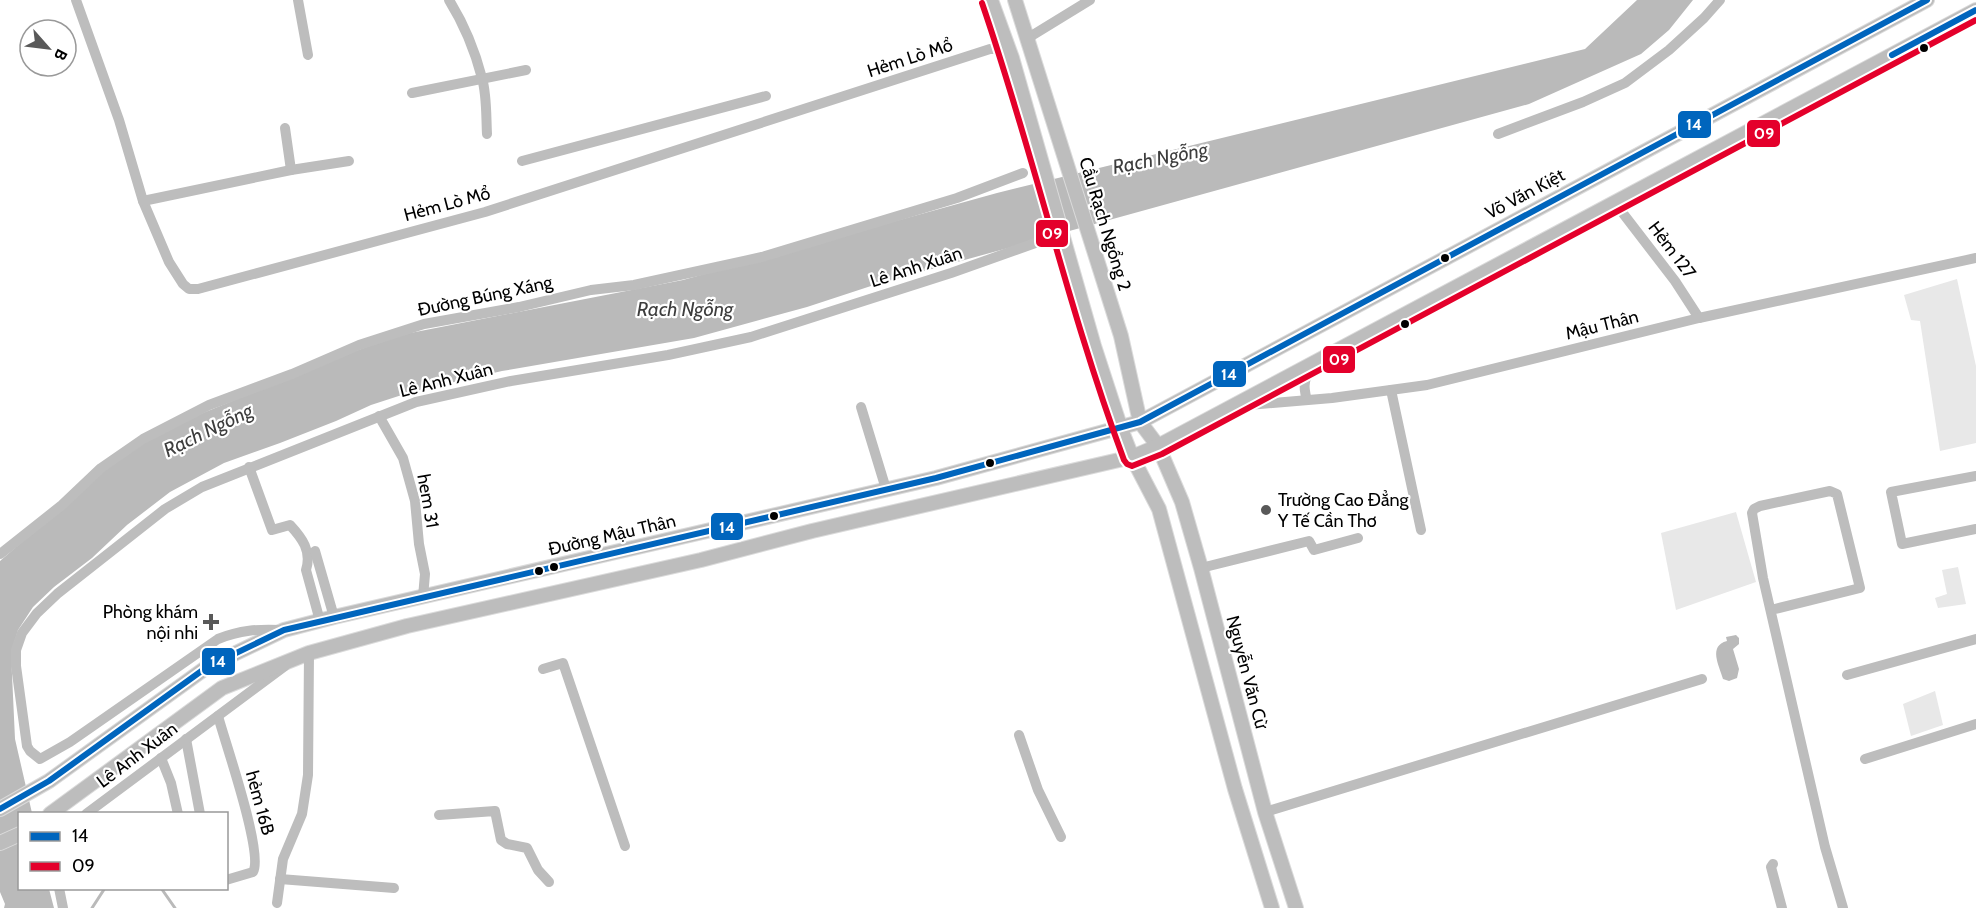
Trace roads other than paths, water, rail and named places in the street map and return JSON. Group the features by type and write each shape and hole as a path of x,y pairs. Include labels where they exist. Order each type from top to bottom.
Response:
{"main road":[{"path":"991,0 1010,53 1094,346 1121,429 1132,457 1159,509 1235,789 1272,908"},
{"path":"1015,0 1028,38"},
{"name":"Võ Văn Kiệt","path":"1121,429 1140,422 1909,4 1927,0"},
{"path":"51,812 139,751 222,688 309,653 407,626 701,560 812,531 1132,457 1158,446 1313,364 1976,10"},
{"name":"Cầu Rạch Ngổng 2","path":"1028,38 1121,336 1140,422"},
{"name":"Nguyễn Văn Cừ","path":"1140,422 1158,446 1182,502 1265,812 1296,908"},
{"name":"Đường Mậu Thân","path":"0,809 49,781 207,667 284,630 886,489 1121,429"},
{"path":"806,508 812,531"},
{"path":"0,843 18,835"}],"street":[{"name":"Hẻm Lò Mổ","path":"76,0 119,120 142,201 169,262 183,284 189,289 485,212 990,49 1010,53"},
{"path":"298,0 308,55"},
{"path":"450,0 470,40 483,80 487,134"},
{"path":"1028,38 1090,0"},
{"path":"1498,134 1583,102 1625,83 1669,50 1720,0"},
{"path":"412,93 526,70"},
{"path":"522,161 766,96"},
{"path":"285,128 291,170"},
{"path":"142,201 291,170 349,161"},
{"name":"Đường Búng Xáng","path":"0,555 62,505 101,468 143,438 209,405 292,374 359,345 424,324 591,290 634,285 779,253 957,198 1023,173"},
{"name":"Hẻm 127","path":"1616,203 1676,281 1699,318"},
{"name":"Lê Anh Xuân","path":"284,630 256,629 235,632 218,639 70,742 40,759 27,746 16,666 16,650 22,633 37,613 57,594 165,509 202,487 416,402 501,383 668,356 751,337 1041,242"},
{"name":"Mậu Thân","path":"1233,406 1307,400 1426,385 1699,318 1976,258"},
{"path":"1307,400 1303,388 1306,376 1313,364"},
{"path":"1391,390 1421,530"},
{"path":"861,407 886,489"},
{"name":"hem 31","path":"379,416 403,458 415,501 419,544 425,574 423,597"},
{"path":"249,467 269,532 290,525 303,539 308,564 306,570 327,619"},
{"path":"1976,477 1891,492 1902,544 1976,529"},
{"path":"1771,610 1860,588 1838,494 1830,491 1821,492 1754,509 1752,513 1771,610 1826,846 1843,908"},
{"path":"1201,568 1309,541 1314,550 1358,537"},
{"path":"315,551 327,619"},
{"path":"1847,675 1976,639"},
{"path":"277,903 283,859 302,814 308,775 309,653"},
{"name":"Lê Anh Xuân","path":"87,812 295,659"},
{"path":"543,669 563,663 626,846"},
{"path":"1265,812 1702,679"},
{"name":"hẻm 16B","path":"218,716 254,843 256,867 253,872 228,879"},
{"path":"1865,759 1976,724"},
{"path":"1019,735 1038,790 1061,837"},
{"path":"186,740 200,812"},
{"path":"161,758 171,783 178,812"},
{"path":"439,815 495,811 501,840 507,844 527,848 538,870 549,882"},
{"path":"1773,864 1771,867 1782,908"},
{"path":"280,879 393,888"},
{"path":"59,890 63,908"}],"water":[{"name":"Rạch Ngỗng","path":"1637,0 1693,0 1669,30 1641,54 1529,104 874,285 807,307 694,338 502,371 411,392 371,405 336,421 224,463 170,492 54,587 33,607 18,630 11,653 15,739 32,812 18,812 18,890 49,890 54,908 4,908 5,904 0,892 0,561 113,463 156,435 203,413 339,357 400,335 683,280 997,193 1585,49"},
{"path":"1736,635 1739,638 1739,644 1733,649 1739,669 1737,678 1729,681 1723,679 1716,652 1721,643 1727,641 1726,637"}],"waterway":[{"path":"92,908 104,890"},
{"path":"162,890 175,908"}],"place":[{"name":"Trường Cao Đẳng Y Tế Cần Thơ","path":"1266,510"},
{"name":"Phòng khám nội nhi","path":"211,622"}]}
